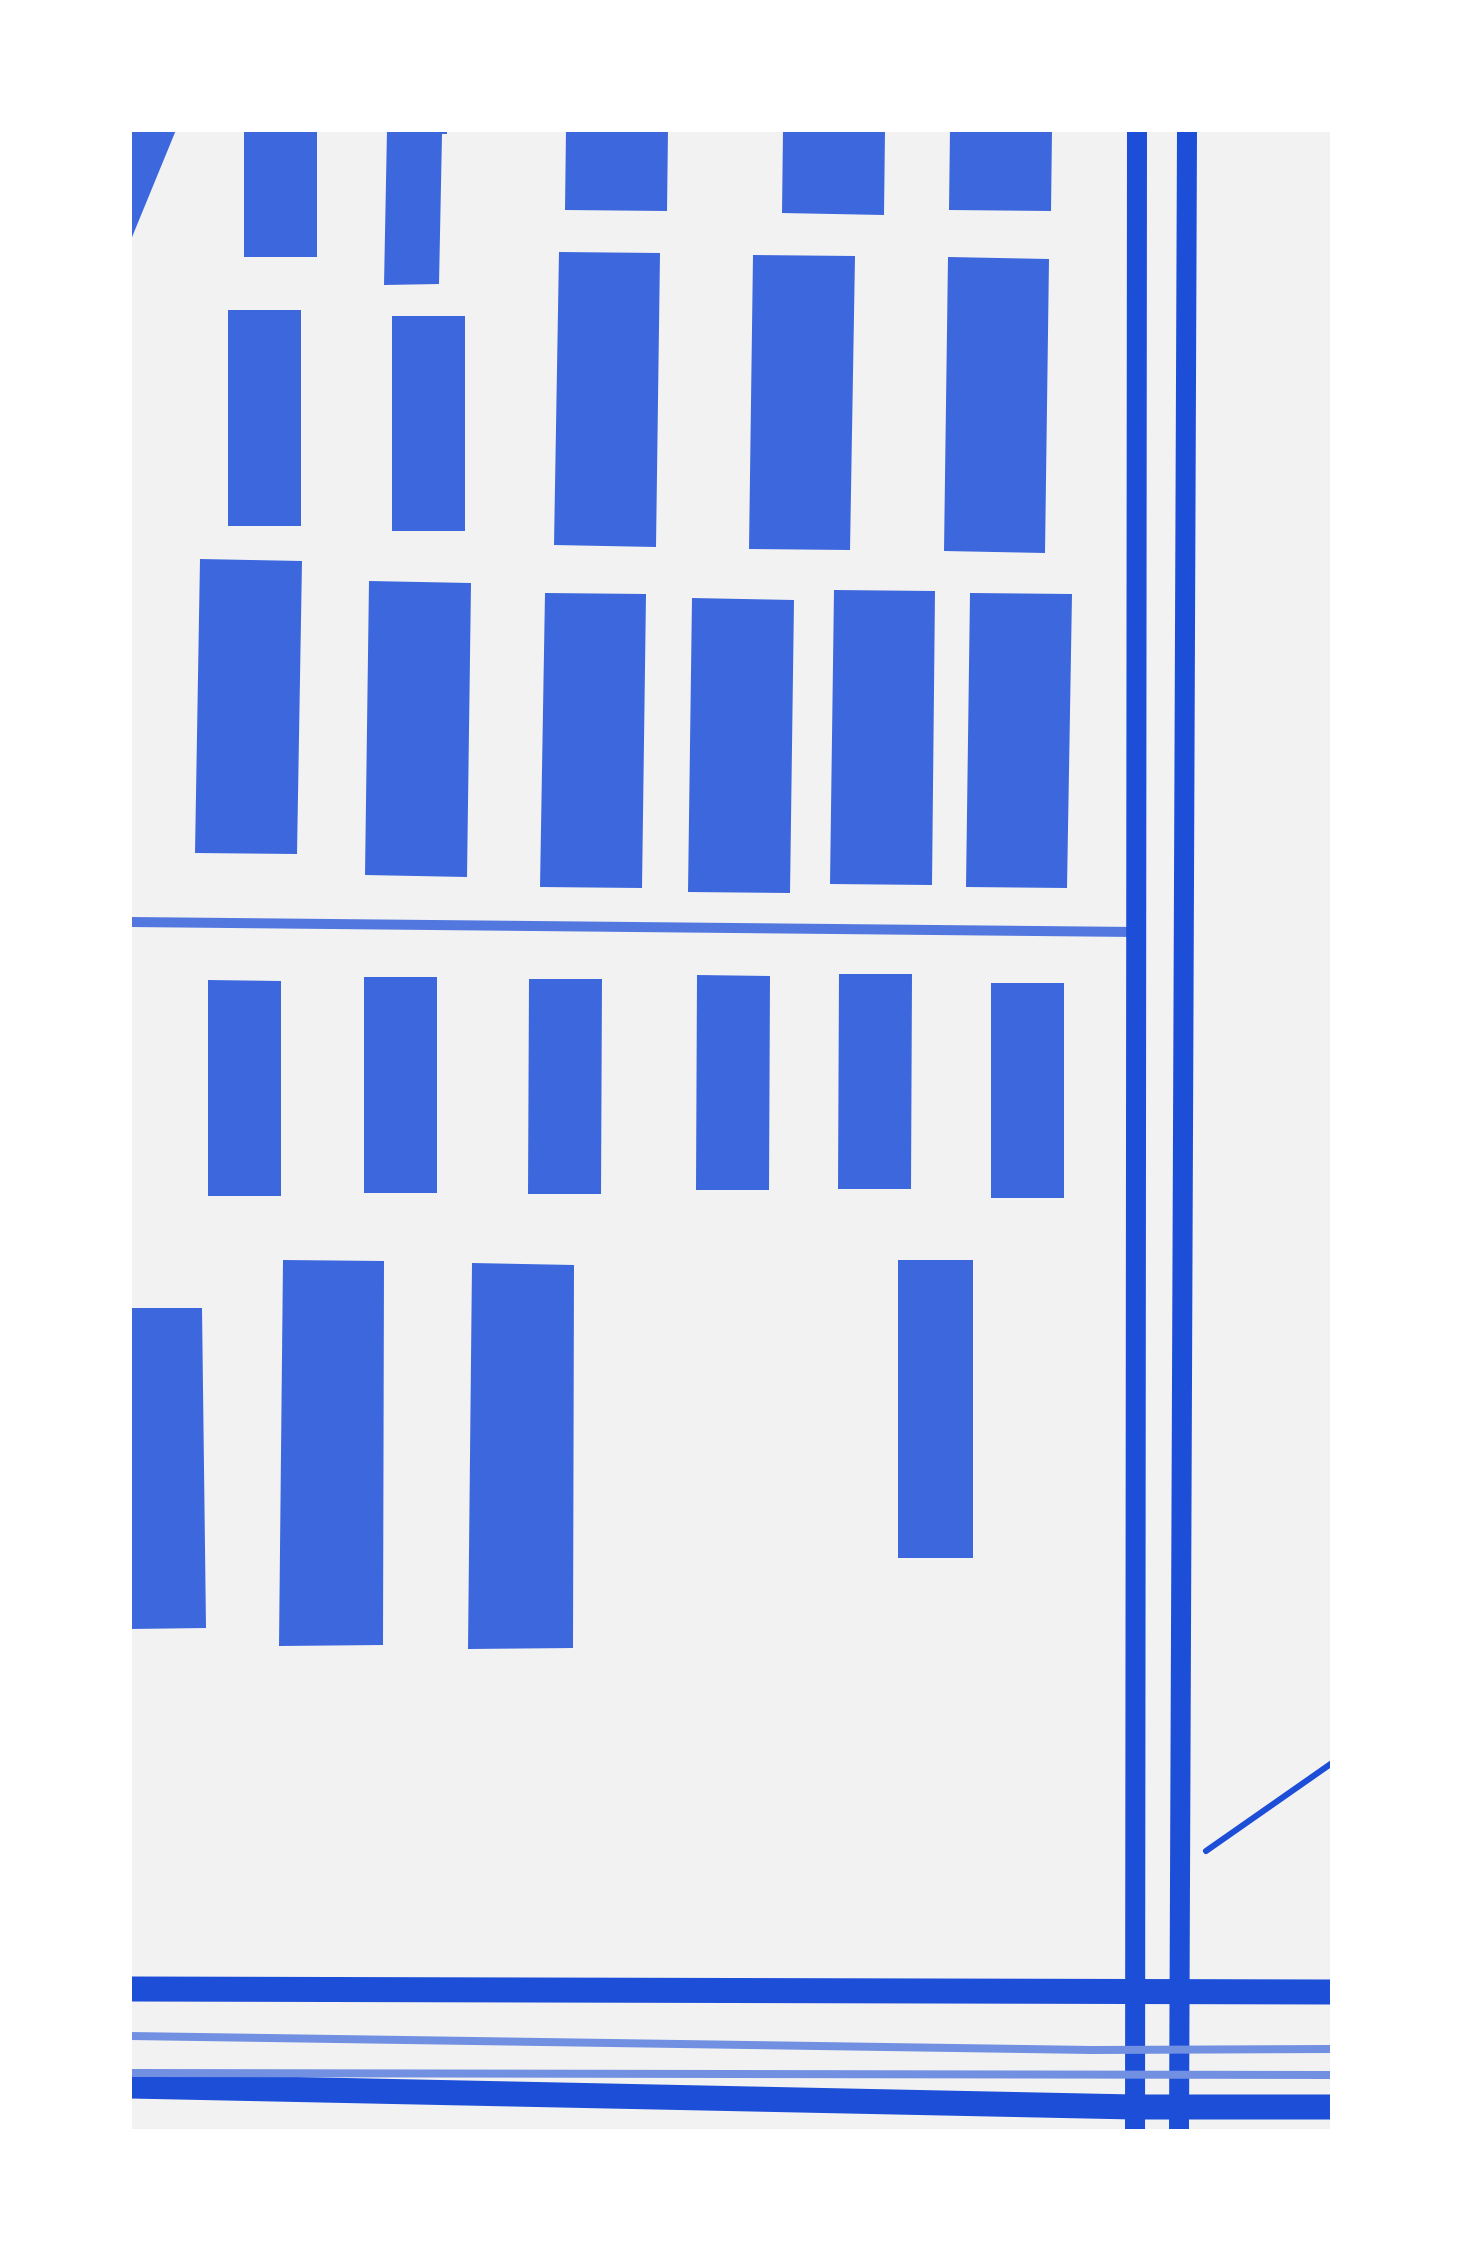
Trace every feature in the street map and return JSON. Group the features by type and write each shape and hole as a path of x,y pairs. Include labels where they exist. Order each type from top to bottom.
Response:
{"main road":[{"path":"1134,2119 1138,130"},
{"path":"1179,2119 1187,130"},
{"path":"130,1988 1332,1992"},
{"path":"130,2086 1134,2119 1332,2106"}],"street":[{"path":"130,922 1138,932"}],"path":[{"path":"1180,1869 1332,1763"}],"building":[{"path":"130,130 176,130 130,242"},
{"path":"244,130 317,130 317,257 244,257"},
{"path":"387,130 447,130 447,134 442,134 439,284 384,285"},
{"path":"566,130 668,130 667,211 565,210"},
{"path":"783,130 885,130 884,215 782,213"},
{"path":"950,130 1052,130 1051,211 949,210"},
{"path":"559,252 660,253 656,547 554,545"},
{"path":"753,255 855,256 850,550 749,549"},
{"path":"948,257 1049,259 1045,553 944,551"},
{"path":"228,310 301,310 301,526 228,526"},
{"path":"392,316 465,316 465,531 392,531"},
{"path":"200,559 302,561 297,854 195,853"},
{"path":"369,581 471,583 467,877 365,875"},
{"path":"834,590 935,591 932,885 830,884"},
{"path":"545,593 646,594 642,888 540,887"},
{"path":"970,593 1072,594 1067,888 966,887"},
{"path":"692,598 794,600 790,893 688,892"},
{"path":"839,974 912,974 911,1189 838,1189"},
{"path":"697,975 770,976 769,1190 696,1190"},
{"path":"364,977 437,977 437,1193 364,1193"},
{"path":"529,979 602,979 601,1194 528,1194"},
{"path":"208,980 281,981 281,1196 208,1196"},
{"path":"991,983 1064,983 1064,1198 991,1198"},
{"path":"283,1260 384,1261 383,1645 279,1646"},
{"path":"898,1260 973,1260 973,1558 898,1558"},
{"path":"472,1263 574,1265 573,1648 468,1649"},
{"path":"130,1308 202,1308 206,1628 130,1629"}],"railway":[{"path":"130,2036 1092,2050 1332,2049"},
{"path":"130,2073 1332,2075"}]}
